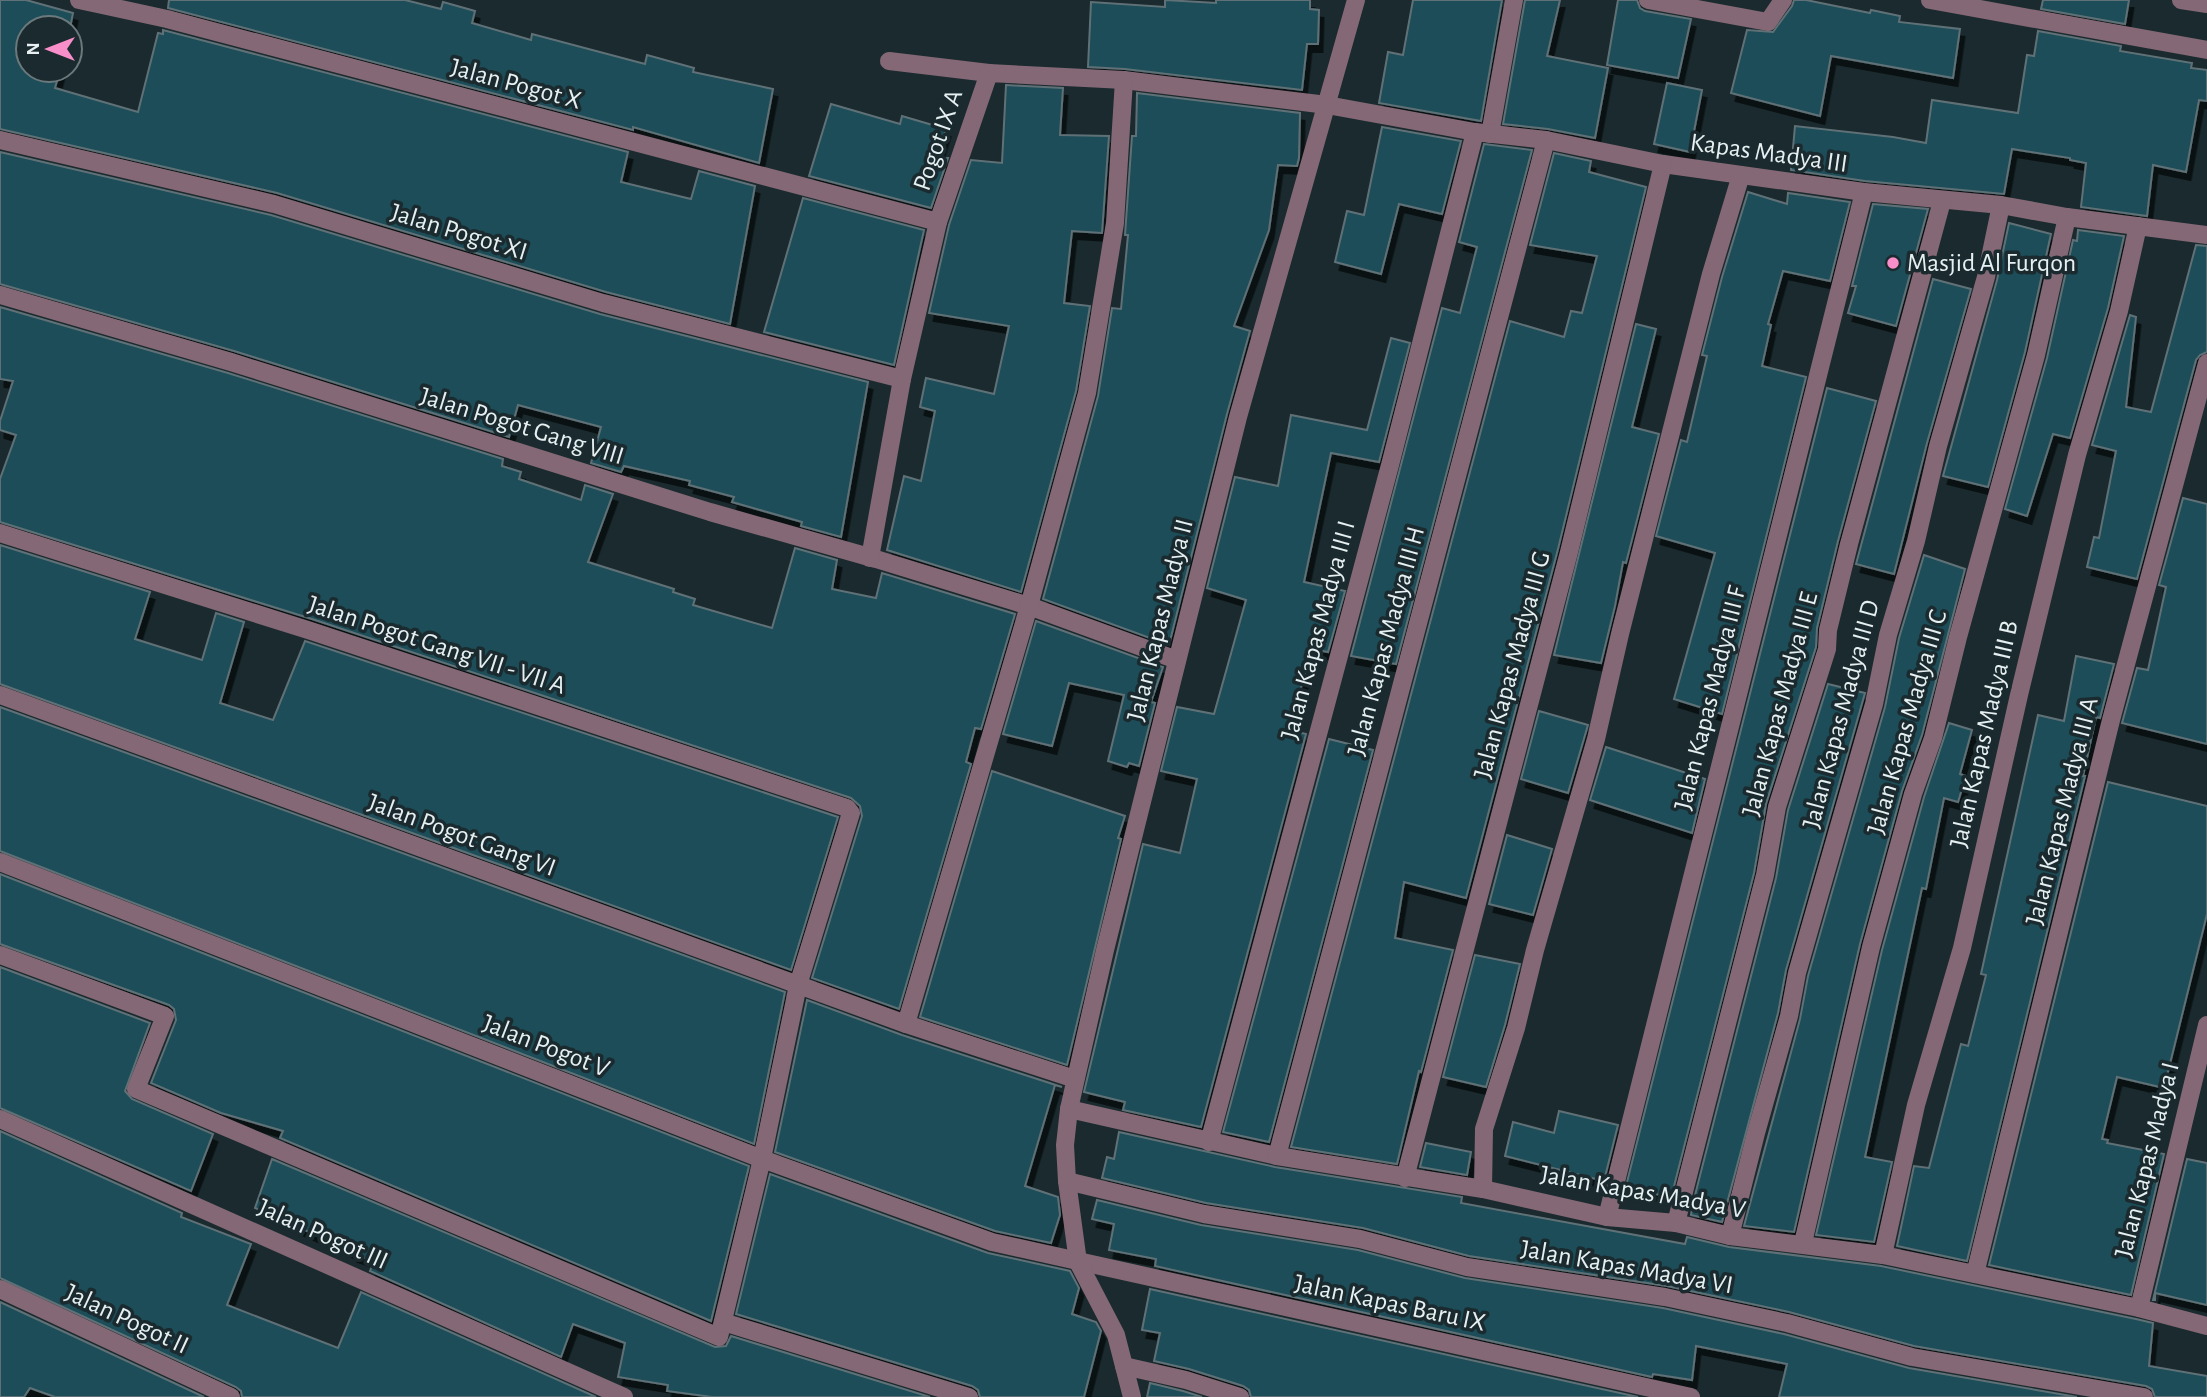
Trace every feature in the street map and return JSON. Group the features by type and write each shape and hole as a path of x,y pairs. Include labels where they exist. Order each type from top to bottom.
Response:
{"street":[{"name":"Jalan Pogot X","path":"79,0 167,19 938,222"},
{"name":"Jalan Kapas Madya II","path":"1132,1397 1116,1335 1078,1262 1067,1181 1069,1109 1074,1079 1238,417 1356,0"},
{"name":"Jalan Kapas Madya III I","path":"1209,1142 1482,133 1514,0"},
{"path":"1648,0 1768,22 1783,0"},
{"path":"1930,0 2022,8 2207,50"},
{"path":"2181,0 2207,4"},
{"path":"890,61 989,72"},
{"name":"Pogot IX A","path":"870,558 902,379 938,222 989,72 1124,80 1327,105"},
{"path":"906,1024 1029,607 1087,393 1115,223 1124,80"},
{"name":"Kapas Madya III","path":"1327,105 1482,133 1546,139 1662,164 1864,192 2001,205 2067,217 2207,235"},
{"name":"Jalan Kapas Madya III H","path":"1277,1156 1546,139"},
{"name":"Jalan Pogot XI","path":"0,140 274,204 603,303 902,379"},
{"name":"Jalan Kapas Madya III G","path":"1405,1178 1569,552 1662,164"},
{"path":"1483,1189 1484,1129 1516,1028 1535,950 1596,739 1711,274 1741,175"},
{"name":"Jalan Kapas Madya III F","path":"1608,1217 1864,192"},
{"name":"Jalan Kapas Madya III E","path":"1676,1223 1765,875 1777,807 1827,649 1828,630 1849,544 1942,201"},
{"name":"Jalan Kapas Madya III D","path":"1730,1236 1789,1016 1797,972 1874,704 1888,635 1916,541 1941,434 1986,277 2001,205"},
{"name":"Jalan Kapas Madya III C","path":"1803,1243 1871,947 1913,794 1934,738 1958,637 2036,355 2067,217"},
{"name":"Jalan Kapas Madya III B","path":"1883,1255 1916,1105 1962,948 2077,456 2119,310 2138,226"},
{"name":"Jalan Pogot Gang VIII","path":"0,295 231,362 710,512 1029,607 1177,660"},
{"name":"Jalan Kapas Madya III A","path":"1975,1274 2108,733 2207,363"},
{"name":"Jalan Pogot Gang VII - VII A","path":"0,533 308,630 846,808 851,811 851,816 797,985"},
{"name":"Jalan Pogot Gang VI","path":"0,695 906,1024 1074,1079"},
{"name":"Jalan Pogot V","path":"0,862 762,1158 992,1242 1078,1262"},
{"path":"0,955 165,1016 136,1088 719,1337 762,1158 797,985"},
{"name":"Jalan Kapas Madya I","path":"2138,1308 2207,1025"},
{"name":"Jalan Kapas Madya V","path":"1069,1109 1277,1156 1483,1189 1608,1217 1676,1223 1730,1236 1883,1255 2138,1308 2207,1326"},
{"name":"Jalan Pogot III","path":"0,1119 624,1397"},
{"name":"Jalan Kapas Madya VI","path":"1067,1181 1204,1214 1360,1239 1466,1267 1665,1297 1787,1324 1912,1357 2144,1397"},
{"name":"Jalan Kapas Baru IX","path":"1078,1262 1691,1397"},
{"name":"Jalan Pogot II","path":"0,1289 231,1397"},
{"path":"723,1322 969,1397"},
{"path":"1124,1366 1186,1380 1240,1397"}],"building":[{"path":"0,0 26,0 73,13 14,14 14,84 56,84 55,88 138,112 158,33 163,34 163,30 628,152 621,182 691,199 699,171 755,186 730,324 606,292 277,193 0,129"},
{"path":"169,0 405,0 441,9 443,2 475,11 472,23 531,40 532,34 645,64 647,55 694,68 693,72 773,89 759,163 633,127 633,130 168,8"},
{"path":"1165,0 1216,3 1216,0 1310,0 1310,9 1319,10 1318,44 1307,44 1302,90 1088,67 1091,2 1165,7"},
{"path":"1413,0 1502,0 1481,121 1379,103 1388,52 1403,55"},
{"path":"1525,0 1560,0 1547,56 1608,68 1595,138 1503,124"},
{"path":"1618,0 1637,0 1640,8 1645,11 1691,19 1678,78 1607,65"},
{"path":"1794,0 1900,16 1899,22 1960,29 1953,78 1831,56 1820,116 1731,93 1747,30 1773,32"},
{"path":"2043,0 2129,0 2125,24 2041,9"},
{"path":"2038,31 2121,46 2120,51 2192,63 2191,68 2207,70 2207,101 2199,100 2186,172 2153,165 2147,216 2081,207 2086,163 2012,149 2004,194 1865,181 1791,170 1795,126 1926,143 1932,100 2018,113 2027,55 2034,56"},
{"path":"1667,83 1702,90 1690,152 1654,144"},
{"path":"1006,85 1063,88 1060,135 1109,136 1102,233 1072,231 1064,303 1090,306 1076,391 1021,592 887,550 904,476 921,481 935,411 920,407 926,378 994,394 1009,326 929,313 949,225 971,160 1002,163"},
{"path":"1137,93 1300,113 1297,166 1278,165 1269,230 1234,326 1250,331 1169,645 1043,599 1098,396 1112,308 1121,309 1128,235 1125,235 1132,136 1136,136"},
{"path":"831,104 900,124 902,116 946,129 937,158 948,158 931,208 809,176"},
{"path":"1382,127 1461,141 1442,214 1399,204 1381,274 1335,262 1347,211 1364,215"},
{"path":"1484,144 1532,150 1396,664 1351,656 1442,308 1460,313 1477,247 1459,242"},
{"path":"0,152 271,215 600,314 868,382 841,537 801,526 802,522 732,502 734,497 689,485 690,481 624,466 621,472 591,463 601,427 518,405 509,437 234,351 0,284"},
{"path":"1554,153 1591,161 1589,172 1646,187 1558,549 1466,898 1404,882 1395,938 1453,950 1421,1072 1419,1071 1397,1164 1291,1147 1510,321 1564,337 1571,311 1582,313 1597,256 1530,245"},
{"path":"1748,192 1787,204 1788,193 1850,202 1830,281 1783,271 1768,324 1771,325 1762,366 1806,377 1722,714 1674,699 1715,553 1656,536 1681,440 1687,442 1707,356 1702,355"},
{"path":"803,198 924,230 894,365 764,332"},
{"name":"Masjid Al Furqon","path":"1873,204 1928,209 1896,326 1848,313 1856,286 1852,286"},
{"path":"2009,223 2051,234 2025,352 1988,487 1943,476 1997,280"},
{"path":"2078,230 2124,236 2108,308 2070,438 2053,434 2027,516 2005,509 2047,358 2073,240 2077,241"},
{"path":"2196,245 2207,246 2207,352 2196,360 2137,579 2087,567 2094,537 2099,538 2116,451 2092,445 2130,315 2136,317 2126,407 2151,412"},
{"path":"1933,279 1971,289 1927,443 1894,574 1856,564"},
{"path":"0,307 228,373 503,459 502,466 521,472 519,479 581,500 585,485 613,494 588,562 674,589 673,592 695,599 693,605 772,628 795,548 837,560 832,589 876,598 882,573 1015,614 981,729 975,728 966,762 971,764 899,1009 812,978 862,816 860,806 851,798 312,619 0,522 0,479 16,435 0,430 0,421 13,381 0,379"},
{"path":"1636,324 1656,329 1632,427 1659,434 1626,563 1623,562 1601,663 1554,655"},
{"path":"1391,338 1410,343 1379,462 1331,453 1304,582 1345,591 1328,652 1312,649 1289,730 1306,734 1201,1127 1123,1110 1125,1102 1084,1092 1143,844 1180,853 1197,779 1161,771 1177,707 1214,714 1246,600 1207,588 1235,477 1278,486 1291,415 1367,430"},
{"path":"1827,388 1876,401 1838,541 1817,628 1816,647 1766,804 1754,873 1671,1198 1626,1186"},
{"path":"2183,498 2207,504 2207,744 2122,723 2137,668 2148,670 2166,587 2159,585"},
{"path":"0,545 150,592 135,639 202,660 216,613 244,622 220,703 273,720 305,641 838,817 791,970 0,684"},
{"path":"1924,555 1965,569 1922,735 1902,791 1860,944 1794,1232 1744,1226 1800,1019 1808,976 1885,707 1899,638"},
{"path":"1036,621 1163,667 1151,702 1155,703 1139,766 1129,763 1127,767 1108,761 1124,695 1069,683 1052,746 1003,734"},
{"path":"2076,656 2114,664 2100,718 2096,717 2085,776 1967,1261 1897,1246 1914,1166 1929,1168 1961,1044 1968,1046 1986,975 1981,974 2038,715 2064,721"},
{"path":"1828,684 1865,693 1786,970 1778,1013 1722,1222 1691,1215 1776,878 1788,810"},
{"path":"0,707 785,992 754,1144 0,851"},
{"path":"1539,711 1588,725 1568,793 1521,779"},
{"path":"1949,723 1972,730 1960,774 1966,776 1958,802 1944,798 1926,889 1922,888 1865,1157 1892,1162 1874,1242 1816,1235 1882,950 1924,797"},
{"path":"1329,739 1373,750 1269,1142 1223,1132"},
{"path":"1606,747 1705,779 1692,833 1590,800"},
{"path":"992,771 1125,816 1067,1065 920,1017"},
{"path":"2108,782 2207,806 2207,914 2164,1088 2117,1077 2102,1139 2108,1140 2107,1143 2164,1154 2131,1295 1989,1265"},
{"path":"1507,835 1552,849 1533,915 1489,904"},
{"path":"0,874 749,1166 711,1321 280,1138 283,1131 221,1113 151,1083 176,1020 174,1009 0,944"},
{"path":"1475,955 1520,964 1486,1087 1443,1077"},
{"path":"0,967 150,1023 125,1091 132,1099 213,1134 191,1191 0,1108"},
{"path":"807,1000 902,1035 1062,1087 1055,1085 1025,1186 1058,1197 1060,1215 1051,1243 995,1231 775,1152"},
{"path":"1559,1111 1618,1125 1604,1181 1505,1156 1513,1122 1554,1133"},
{"path":"0,1131 182,1213 181,1217 251,1244 227,1305 338,1348 361,1292 596,1397 242,1397 241,1391 236,1387 0,1278"},
{"path":"1119,1132 1275,1167 1462,1197 1461,1203 1685,1244 1687,1237 1729,1247 1881,1266 2153,1323 2149,1366 2207,1376 2207,1397 2155,1397 2152,1389 2146,1386 1914,1346 1789,1312 1667,1286 1469,1256 1363,1228 1206,1203 1102,1178 1107,1157 1114,1159"},
{"path":"1426,1143 1471,1152 1467,1175 1420,1167"},
{"path":"272,1159 715,1347 726,1346 731,1336 930,1397 712,1397 667,1391 668,1385 618,1377 625,1343 573,1324 561,1357 370,1271 374,1261 353,1254 354,1252 255,1208"},
{"path":"2187,1159 2207,1163 2207,1305 2155,1293 2153,1300"},
{"path":"770,1174 988,1253 1070,1271 1079,1288 1072,1314 1096,1322 1101,1331 1084,1397 980,1397 978,1390 972,1386 736,1314"},
{"path":"1097,1200 1201,1225 1358,1250 1465,1278 1663,1308 1784,1334 1909,1368 2077,1397 1779,1397 1787,1364 1696,1346 1692,1380 1653,1374 1652,1377 1155,1266 1156,1259 1109,1250 1114,1224 1092,1219"},
{"path":"1150,1289 1638,1397 1251,1397 1249,1390 1243,1386 1154,1361 1160,1333 1142,1330"},
{"path":"0,1302 204,1397 55,1397 30,1388 24,1397 0,1397"},
{"path":"1150,1383 1183,1391 1202,1397 1147,1397"}],"place":[{"name":"Masjid Al Furqon","path":"1893,263"}]}
